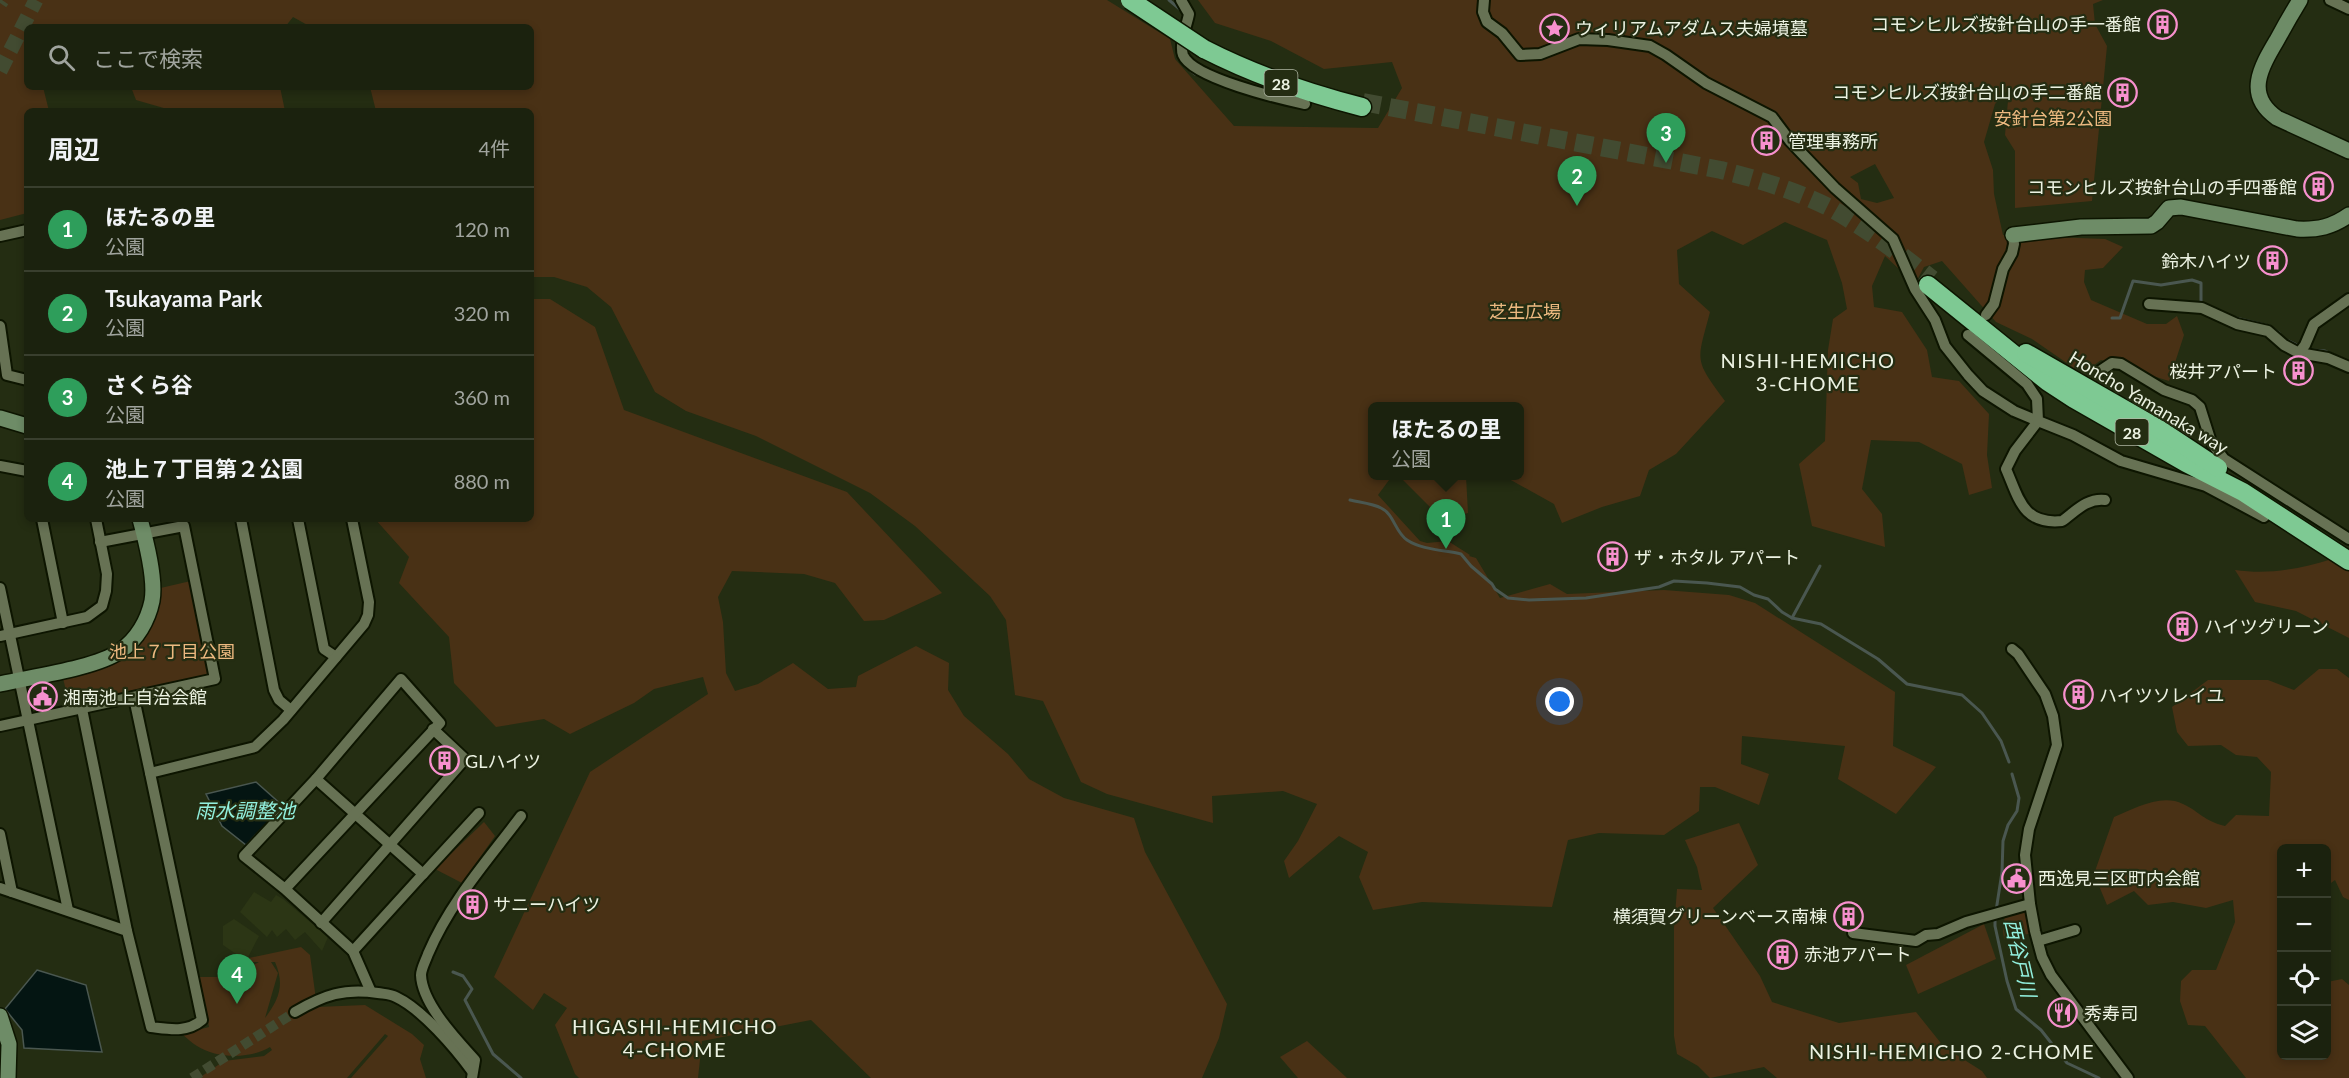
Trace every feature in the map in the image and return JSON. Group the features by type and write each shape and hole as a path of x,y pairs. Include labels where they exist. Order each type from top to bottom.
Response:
{"highway":[{"name":"28","path":"1130,0 1232,63 1306,92 1363,105"},
{"path":"1139,0 1206,46"},
{"name":"28","path":"1147,0 1206,46"},
{"name":"Honcho Yamanaka way","path":"2349,554 2168,434 2008,342 1930,282 2048,382 2074,399 2243,492 2349,561"}],"street":[{"path":"1181,0 1190,14 1181,50 1187,62 1221,80 1255,93 1305,104"},
{"path":"1484,0 1483,12 1487,22 1502,33 1520,55 1540,54 1579,39 1608,39 1650,46 1706,83 1772,117 1790,141 1835,188 1893,239 1915,289 1935,320 1945,346 1983,391 2014,411 2073,435 2121,461 2206,486 2264,517"},
{"path":"2300,0 2262,67 2258,82 2259,95 2267,110 2277,118 2349,151"},
{"path":"2330,0 2349,9"},
{"path":"1986,315 1994,303 2003,269 2012,252 2013,235 2080,227 2151,226 2169,208 2181,207 2312,230 2336,224 2349,214"},
{"path":"0,236 24,231"},
{"path":"2299,353 2314,324 2349,299"},
{"path":"2149,304 2202,308 2237,324 2268,331 2284,345 2299,353 2328,358 2349,367"},
{"path":"0,326 4,380 24,380"},
{"path":"1968,335 2027,384 2037,399 2038,421 2015,452 2006,469 2019,501 2026,511 2039,520 2062,521 2084,504 2096,499 2105,500"},
{"path":"2097,373 2112,363 2121,364 2164,390 2192,400 2200,407 2211,442 2224,459 2349,539"},
{"path":"0,418 24,425"},
{"path":"0,466 24,470"},
{"path":"43,522 63,623"},
{"path":"5,635 87,617 102,606 107,574 97,522"},
{"path":"0,726 215,679 184,522 142,526 100,542"},
{"path":"243,522 274,690 279,700 291,710"},
{"path":"299,522 324,649 336,657"},
{"path":"150,773 255,747 291,710 364,624 368,615 369,602 353,522"},
{"path":"0,684 98,662 120,651 137,636 152,600 152,581 142,526"},
{"path":"0,588 5,635 19,680 68,910"},
{"path":"2012,649 2018,654 2045,694 2053,716 2057,746 2029,829 2025,855 2030,904 2038,941 2051,975 2128,1078"},
{"path":"285,889 440,723 401,679 316,779 244,856 285,889 353,951 371,992"},
{"path":"82,709 127,931 151,1028 180,1030 196,1026 202,1020 134,698"},
{"path":"321,923 465,759 433,729"},
{"path":"316,779 423,874"},
{"path":"353,951 479,813"},
{"path":"472,1074 475,1060 440,1020 426,993 421,974 435,938 457,900 521,816"},
{"path":"0,834 12,892"},
{"path":"0,888 127,931"},
{"path":"1853,933 1916,941 1926,935 1938,934 1966,922 2030,904"},
{"path":"2038,941 2075,930"},
{"path":"295,1012 316,1000 339,992 371,992 395,996 423,1016 452,1045 472,1074"},
{"path":"0,1016 9,1044 8,1078"}],"shaded area":[{"path":"254,892 271,902 276,895 283,899 328,937 322,951 305,932 295,940 286,929 277,937 272,930 267,937 240,912"},
{"path":"234,919 259,936 246,961 223,945 223,926"}],"green space":[{"path":"0,0 1107,0 1170,39 1175,59 1234,126 1378,128 1402,88 1392,62 1324,69 1271,41 1215,23 1198,0 2103,0 2093,4 2095,24 2107,46 2092,201 2015,208 2015,151 2005,135 2009,89 1995,104 1984,142 1993,170 1994,194 2003,235 2105,239 2123,247 2103,268 2085,270 2084,282 2091,300 2147,324 2166,324 2177,316 2184,335 2169,381 2101,360 2086,371 2074,368 2032,339 1996,322 1942,261 1924,267 1915,284 1885,256 1872,286 1874,307 1902,312 1927,350 1932,377 1959,381 1989,414 1987,455 1992,488 1969,495 1962,464 1919,442 1871,440 1862,489 1882,514 1885,547 1812,526 1799,464 1825,441 1828,350 1833,319 1847,309 1842,283 1827,240 1785,222 1743,245 1712,231 1677,250 1679,284 1710,312 1702,341 1701,359 1707,376 1725,401 1676,454 1649,470 1640,496 1602,507 1562,523 1554,504 1511,480 1524,480 1524,402 1368,402 1368,480 1389,480 1378,495 1420,541 1427,543 1448,541 1469,556 1476,558 1500,598 1550,584 1567,594 1664,590 1729,595 1755,603 1895,692 1893,746 1936,767 1896,814 1838,779 1845,746 1742,736 1741,764 1769,774 1759,805 1715,787 1700,787 1699,811 1664,835 1599,833 1568,840 1552,907 1422,902 1373,910 1359,877 1368,852 1339,836 1289,878 1284,861 1298,841 1317,804 1283,791 1212,796 1213,823 1107,794 1081,782 1043,701 1015,695 1006,620 990,596 915,526 870,493 756,436 686,411 655,392 611,307 587,287 554,277 534,277 534,108 375,108 371,90 534,90 534,24 306,24 293,17 287,24 24,24 24,90 44,90 48,108 24,108 24,214 0,220","holes":["1875,164 1894,198 1877,203 1861,199 1858,183 1850,177"]},
{"path":"132,90 281,90 284,108 164,108 136,100"},
{"path":"534,299 550,299 595,327 624,410 847,492 942,593 884,620 864,621 835,583 804,574 732,571 718,597 723,622 726,673 735,691 758,684 793,663 828,689 856,687 858,676 916,646 949,663 948,690 964,716 1008,754 1029,779 1064,798 1134,818 1145,852 1227,1004 1219,1038 1202,1078 871,1078 811,1020 702,1041 698,1078 579,1078 575,1074 555,1025 567,1008 544,993 533,1010 494,977 590,772 708,694 703,677 654,689 634,703 570,734 544,719 496,727 454,683 449,637 399,583 409,557 378,522 534,522"},
{"path":"1403,480 1466,480 1468,513 1443,520"},
{"path":"2332,559 2349,570 2349,638 2296,611 2255,602 2235,570 2260,572 2284,570"},
{"name":"池上７丁目公園","path":"195,580 215,679 71,711 61,670 98,662 137,636 152,590"},
{"path":"2319,669 2337,669 2349,678 2349,900 2343,897 2335,880 2331,883 2331,844 2277,844 2277,1060 2331,1060 2331,981 2342,979 2349,985 2349,1078 2246,1078 2205,1026 2188,1025 2180,1001 2181,981 2192,970 2216,970 2235,922 2233,900 2206,908 2173,902 2148,905 2134,891 2107,905 2094,874 2114,817 2148,803 2175,801 2212,822 2225,826 2236,815 2269,816 2271,772 2257,757 2236,755 2221,745 2188,746 2177,732 2172,707 2208,680 2268,680 2294,690"},
{"path":"484,822 495,836 462,883 435,869"},
{"path":"1739,823 1758,865 1713,908 1760,976 1772,1002 1839,1023 1916,1012 1944,1047 1982,1071 1987,1078 1777,1078 1764,1067 1710,1078 1698,1066 1677,1054 1674,1036 1674,928 1677,889 1702,890 1697,867 1685,840"},
{"path":"2028,907 2033,933 2004,939 2005,913"},
{"path":"1984,924 1996,959 1918,994 1906,965"},
{"path":"301,947 310,955 317,1007 365,1005 412,1034 424,1045 420,1059 426,1078 351,1078 388,1036 385,1034 347,1078 199,1078 224,1061 264,1056 272,1050 270,1047 253,1054 224,1055 195,1045 182,1034 209,1027 199,977 231,977 259,962 250,962 224,972 225,963","holes":["271,962 275,962 280,978 279,992 265,1018 278,973"]},
{"path":"1307,1041 1347,1078 1298,1078 1280,1057"}],"water":[{"name":"雨水調整池","path":"256,782 283,806 246,845 222,826 206,794"},
{"path":"37,970 86,985 102,1052 24,1048 22,1030 5,1009"}],"waterway":[{"path":"1169,0 1182,11"},
{"path":"1178,41 1177,47 1181,60 1195,74"},
{"path":"2112,318 2120,318 2133,281 2161,285 2192,280 2201,283 2201,304"},
{"path":"2236,318 2269,326 2279,333"},
{"path":"2289,341 2297,345"},
{"path":"2312,350 2325,351 2341,358"},
{"path":"1350,500 1381,508 1392,519 1403,537 1413,543 1426,548 1461,554 1495,589 1508,598 1529,600 1586,598 1659,587 1674,581 1707,583 1740,587 1754,595 1768,599 1792,618"},
{"name":"西谷戸川","path":"1820,566 1792,618 1821,624 1878,659 1907,684 1962,695 1982,713 2001,741 2009,762"},
{"name":"西谷戸川","path":"1996,911 2002,872 2003,841 2008,825 2017,811 2019,798 2012,774"},
{"name":"西谷戸川","path":"1995,917 2007,981 2016,1009 2041,1030 2067,1063 2099,1078"},
{"path":"453,972 463,976 472,989 465,1000 493,1054 521,1078"}],"tunnel":[{"path":"0,71 36,0"},
{"path":"1363,102 1721,170 1764,182 1807,197 1834,210 1872,234 1932,279"},
{"path":"192,1078 295,1012"}],"place":[{"name":"コモンヒルズ按針台山の手一番館","path":"2162,24"},
{"name":"ウィリアムアダムス夫婦墳墓","path":"1554,28"},
{"name":"コモンヒルズ按針台山の手二番館","path":"2123,92"},
{"name":"管理事務所","path":"1767,141"},
{"name":"さくら谷","path":"1666,163"},
{"name":"コモンヒルズ按針台山の手四番館","path":"2318,187"},
{"name":"Tsukayama Park","path":"1577,206"},
{"name":"鈴木ハイツ","path":"2272,261"},
{"name":"桜井アパート","path":"2298,371"},
{"name":"ほたるの里","path":"1446,549"},
{"name":"ザ・ホタル アパート","path":"1613,557"},
{"name":"ハイツグリーン","path":"2183,626"},
{"name":"ハイツソレイユ","path":"2078,695"},
{"name":"湘南池上自治会館","path":"42,697"},
{"name":"GLハイツ","path":"444,761"},
{"name":"西逸見三区町内会館","path":"2017,878"},
{"name":"サニーハイツ","path":"472,904"},
{"name":"横須賀グリーンベース南棟","path":"1848,916"},
{"name":"赤池アパート","path":"1783,954"},
{"name":"池上７丁目第２公園","path":"237,1004"},
{"name":"秀寿司","path":"2063,1013"}],"district":[{"name":"NISHI-HEMICHO 3-CHOME","path":"1808,372"},
{"name":"HIGASHI-HEMICHO 4-CHOME","path":"675,1038"},
{"name":"NISHI-HEMICHO 2-CHOME","path":"1952,1051"}],"park label":[{"name":"安針台第2公園","path":"2053,118"},
{"name":"芝生広場","path":"1525,311"}]}
